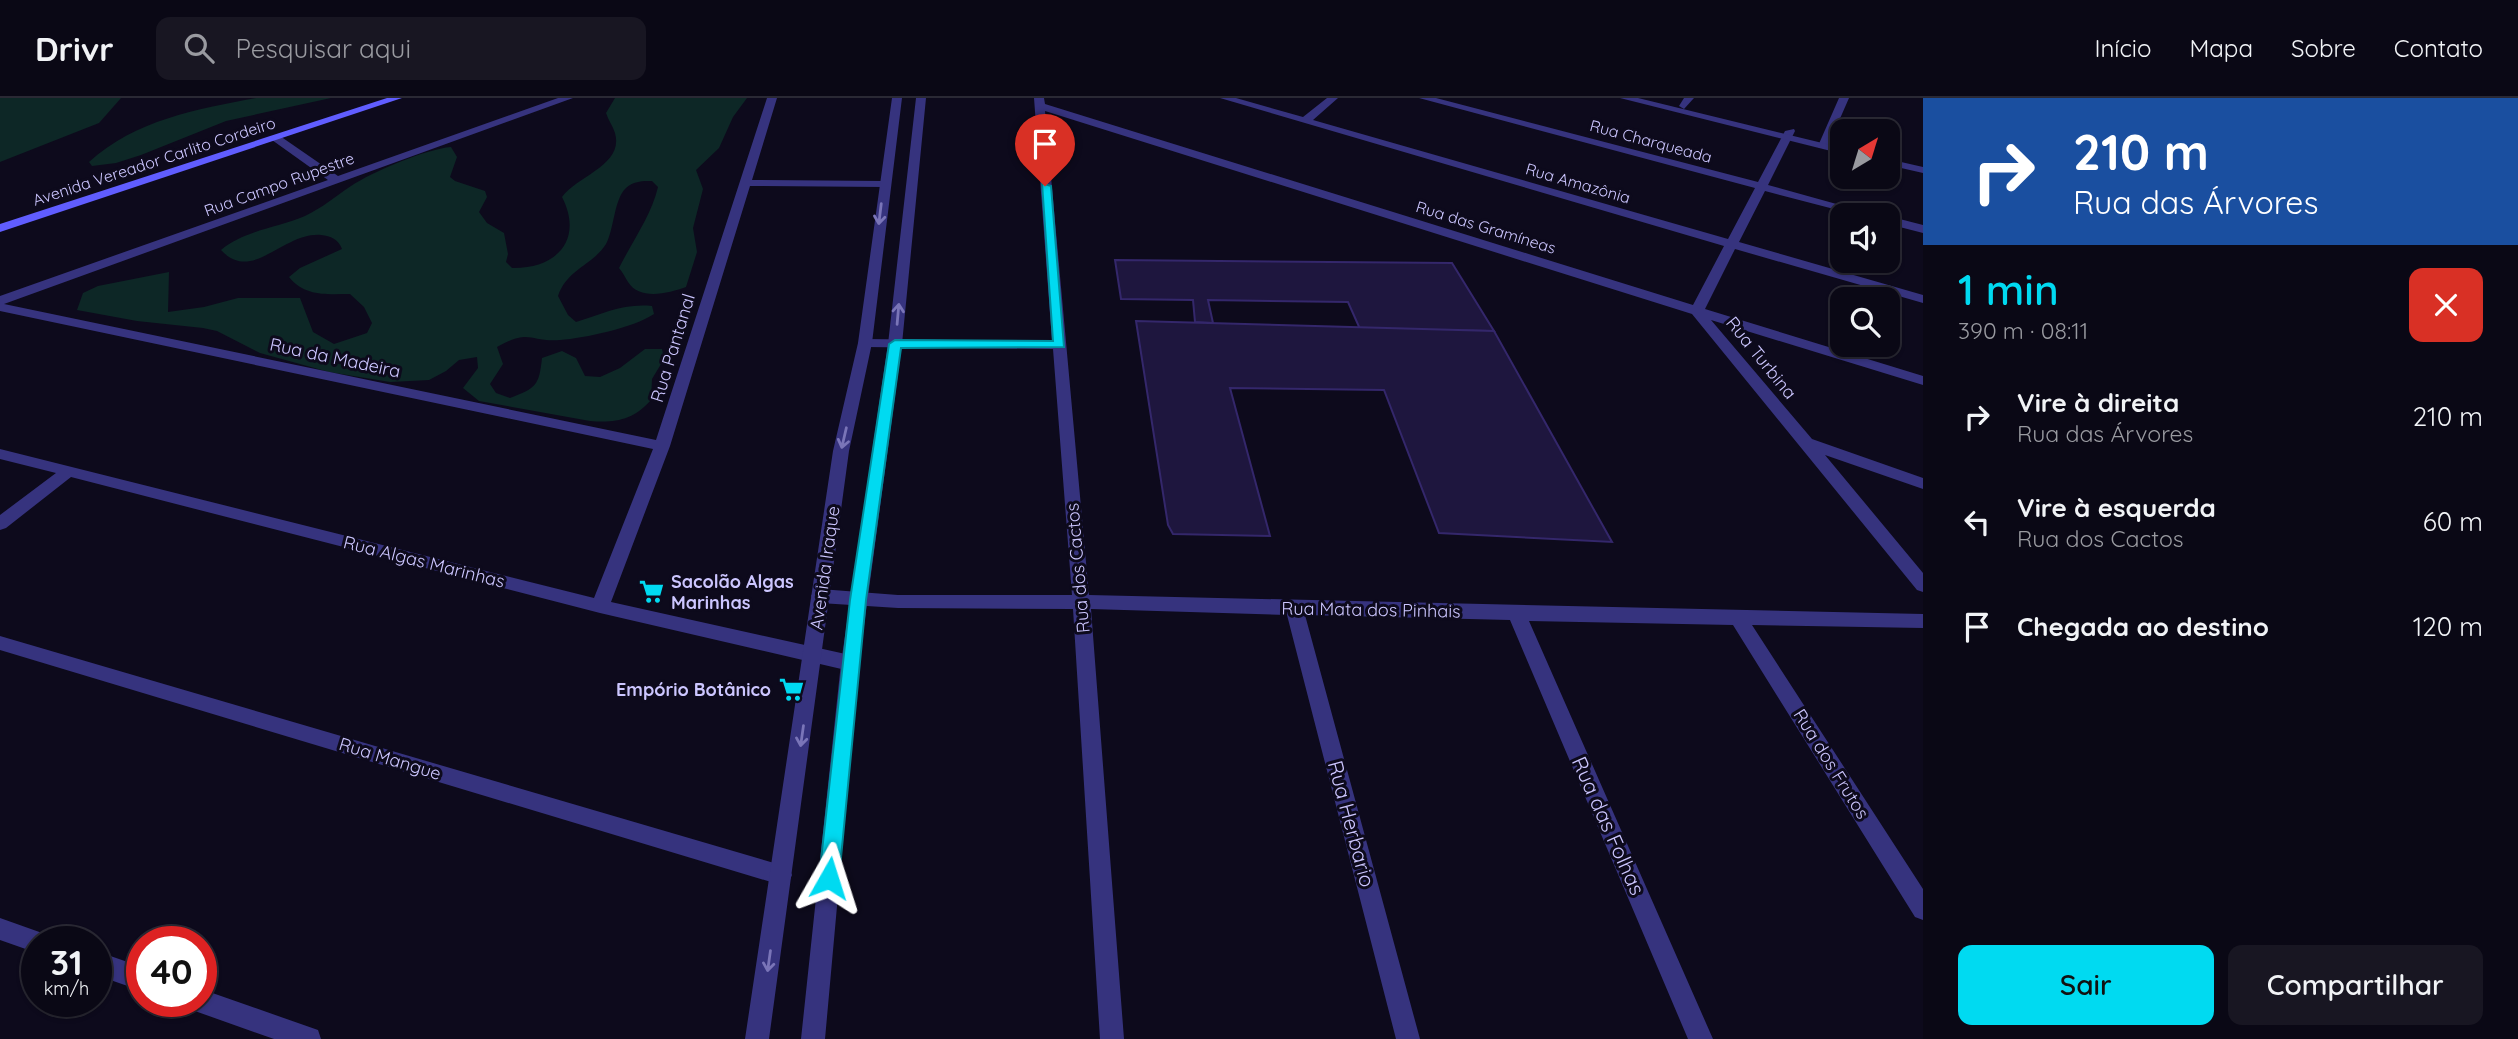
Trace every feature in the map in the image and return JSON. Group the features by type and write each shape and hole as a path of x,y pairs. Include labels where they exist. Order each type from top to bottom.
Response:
{"main road":[{"name":"Avenida Vereador Carlito Cordeiro","path":"0,228 397,98"}],"street":[{"name":"Rua Campo Rupestre","path":"0,301 568,98"},
{"name":"Rua Pantanal","path":"600,606 662,446 772,98"},
{"name":"Avenida Iraque","path":"757,1039 814,655 841,451 865,343 897,98"},
{"name":"Avenida Iraque","path":"813,1039 850,663 895,344 922,98"},
{"name":"Rua Amazônia","path":"1225,98 1923,299"},
{"path":"1305,121 1334,98"},
{"name":"Rua Charqueada","path":"1424,98 1830,205"},
{"path":"1625,98 1830,146"},
{"path":"1653,98 1687,102 1788,134"},
{"path":"1824,143 1844,98"},
{"name":"Rua das Gramíneas","path":"1039,102 1923,381"},
{"name":"Rua dos Cactos","path":"1039,102 1081,601 1112,1039"},
{"path":"1697,311 1788,134"},
{"path":"276,138 336,180"},
{"path":"1824,143 1830,143"},
{"path":"1900,158 1923,163"},
{"path":"1900,165 1923,170"},
{"path":"745,183 884,184"},
{"path":"1900,223 1923,229"},
{"name":"Rua da Madeira","path":"0,307 662,446"},
{"name":"Rua Turbina","path":"1697,311 1923,584"},
{"path":"865,343 1059,345"},
{"path":"1806,443 1923,484"},
{"name":"Rua Algas Marinhas","path":"0,454 600,606 850,663"},
{"path":"0,524 68,472"},
{"name":"Rua Mata dos Pinhais","path":"820,596 858,600 1081,601 1516,614 1923,621"},
{"name":"Rua Herbario","path":"1294,608 1408,1039"},
{"name":"Rua das Folhas","path":"1516,614 1701,1039"},
{"name":"Rua dos Frutos","path":"1738,618 1923,909"},
{"name":"Rua Mangue","path":"0,643 781,875"},
{"path":"0,929 21,936"},
{"path":"217,1006 309,1039"}],"green space":[{"path":"0,98 121,98 99,123 0,162"},
{"path":"256,98 331,98 226,121 116,163 92,166 89,162 126,136 146,126 189,112"},
{"path":"615,98 747,98 733,117 719,148 696,170 703,189 693,228 697,252 686,287 647,294 633,288 619,268 646,218 658,187 652,181 632,184 619,199 606,244 567,279 558,296 568,315 576,322 632,306 652,306 654,314 622,328 582,337 550,340 523,337 508,341 497,347 503,364 490,384 496,393 510,398 526,391 535,385 542,358 562,351 576,358 585,376 600,377 620,368 645,349 662,349 664,359 652,379 651,400 638,412 624,419 590,421 479,401 463,388 478,368 477,357 459,360 429,380 390,382 329,372 260,353 217,331 77,310 83,293 98,286 169,272 168,312 204,307 238,298 300,298 313,332 334,344 367,333 372,323 364,307 350,294 309,291 289,277 300,268 342,249 334,239 321,235 307,236 244,262 233,259 221,250 240,238 305,216 360,180 385,168 428,152 451,147 457,157 450,177 485,191 487,197 479,212 487,223 504,233 508,254 506,262 512,268 541,263 562,249 567,239 570,226 562,197 607,162 613,153 615,133 606,113"}],"building":[{"path":"1115,260 1452,263 1494,331 1360,329 1348,302 1208,300 1213,323 1195,322 1193,300 1121,299"},
{"path":"1136,321 1494,331 1612,542 1439,533 1384,390 1230,388 1270,536 1173,534 1168,525"}],"place":[{"name":"Sacolão Algas Marinhas","path":"651,592"},
{"name":"Empório Botânico","path":"791,690"}],"route":[{"path":"829,878 850,663 895,344 1059,345 1045,186"}]}
